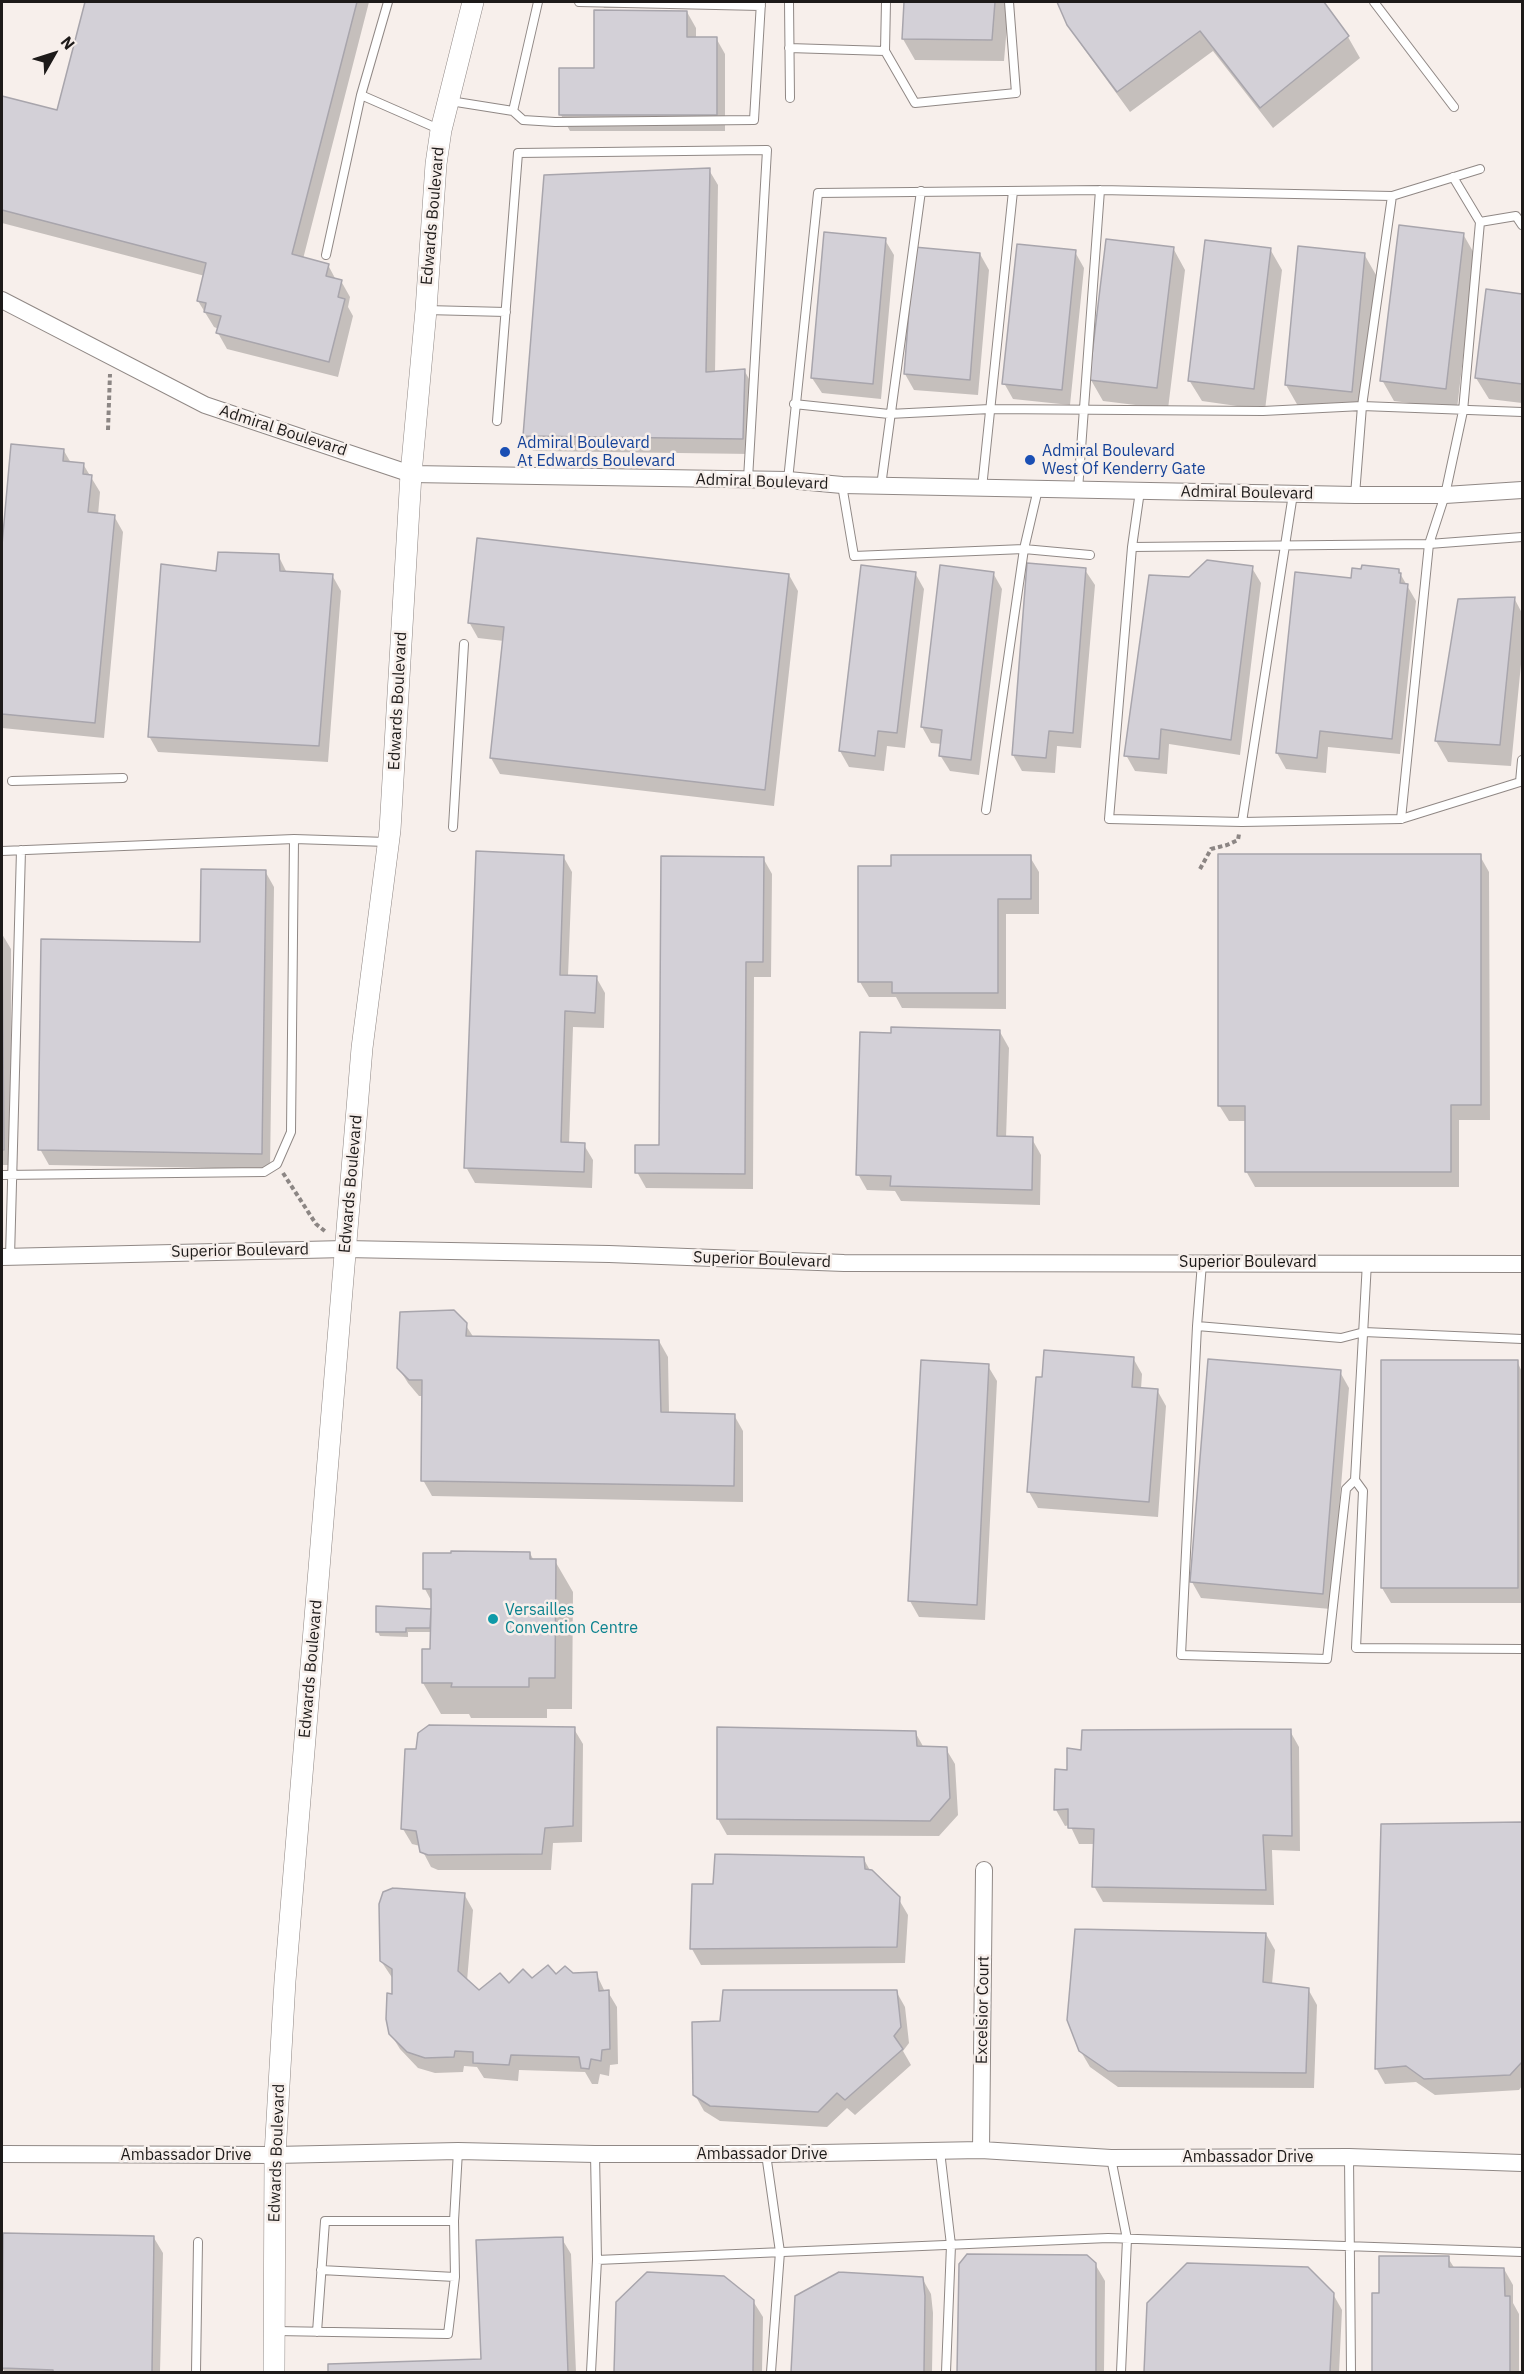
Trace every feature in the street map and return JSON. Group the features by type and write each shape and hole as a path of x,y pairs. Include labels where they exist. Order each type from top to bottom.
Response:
{"street":[{"name":"Edwards Boulevard","path":"274,2373 275,2155 285,1981 362,1048 388,842 411,474 436,164 441,130 473,2"},
{"name":"Admiral Boulevard","path":"2,300 110,358 205,405 411,474 748,479 842,485 1355,495 1444,495 1522,490"},
{"name":"Superior Boulevard","path":"6,1257 345,1249 609,1254 844,1263 1522,1264"},
{"name":"Excelsior Court","path":"981,2150 984,1870"},
{"name":"Ambassador Drive","path":"2,2154 275,2155 458,2151 766,2154 981,2150 1111,2158 1349,2157 1522,2163"}],"lane":[{"path":"326,255 361,95 388,2"},
{"path":"513,111 538,2"},
{"path":"448,101 513,111 523,120 555,122 754,120 761,4 579,2"},
{"path":"789,2 790,98"},
{"path":"886,2 885,51 915,103 1016,93 1009,2"},
{"path":"1374,2 1454,107"},
{"path":"789,48 885,51"},
{"path":"361,95 441,130"},
{"path":"497,421 518,153 767,150 748,479"},
{"path":"788,480 794,404 818,193 1100,190 1392,196 1480,169"},
{"path":"1401,819 1429,544 1444,495 1463,411 1480,222 1453,177"},
{"path":"1078,490 1100,190"},
{"path":"881,486 921,191"},
{"path":"982,488 1013,191"},
{"path":"1355,495 1362,406 1392,196"},
{"path":"1480,222 1516,216 1522,225"},
{"path":"426,310 506,312"},
{"path":"794,404 889,414 990,410 1268,411 1362,406 1522,412"},
{"path":"842,485 854,556 1024,549 1090,555"},
{"path":"986,810 1024,549 1038,489"},
{"path":"1140,491 1132,547 1109,819 1242,822 1401,819 1520,782 1522,760"},
{"path":"1242,822 1293,494"},
{"path":"1132,547 1429,544 1522,537"},
{"path":"453,827 464,644"},
{"path":"12,781 123,778"},
{"path":"2,851 294,839 388,842"},
{"path":"2,1175 264,1172 277,1164 291,1131 294,839"},
{"path":"6,1257 12,1175 21,850"},
{"path":"1202,1263 1181,1655 1326,1659 1347,1489 1354,1480 1367,1262"},
{"path":"1197,1326 1341,1338 1364,1332 1522,1338"},
{"path":"1354,1480 1363,1491 1356,1648 1522,1649"},
{"path":"274,2331 448,2334 455,2277 454,2221 458,2151"},
{"path":"940,2151 951,2245 946,2373"},
{"path":"591,2373 597,2260 595,2154"},
{"path":"766,2154 780,2252 771,2373"},
{"path":"1349,2157 1351,2373"},
{"path":"1111,2158 1127,2239 1121,2373"},
{"path":"317,2332 325,2221 454,2221"},
{"path":"597,2260 1127,2239 1522,2252"},
{"path":"196,2373 198,2242"},
{"path":"321,2270 455,2277"}],"path":[{"path":"108,430 110,358"},
{"path":"1200,869 1211,849 1227,846 1238,840 1242,822"},
{"path":"277,1164 316,1224 345,1249"}],"building":[{"path":"85,2 357,2 292,254 329,264 326,276 342,280 338,297 345,299 329,362 216,333 221,316 204,312 206,303 197,301 206,263 2,210 2,96 57,110"},
{"path":"904,2 995,2 992,40 902,39"},
{"path":"1057,2 1324,2 1349,36 1260,108 1200,31 1117,92 1067,25"},
{"path":"594,10 687,11 687,37 717,37 717,115 559,115 559,68 594,68"},
{"path":"710,168 706,372 745,369 743,439 523,436 544,175"},
{"path":"1399,225 1464,233 1446,389 1380,381"},
{"path":"824,232 886,238 873,384 811,378"},
{"path":"1106,239 1174,247 1157,388 1089,380"},
{"path":"1205,240 1271,248 1254,389 1188,381"},
{"path":"1017,244 1076,250 1062,390 1002,384"},
{"path":"1298,246 1365,253 1352,392 1285,385"},
{"path":"914,247 980,253 970,380 904,374"},
{"path":"1486,289 1522,294 1522,384 1475,378"},
{"path":"11,444 64,449 63,461 84,463 83,474 92,475 88,512 115,515 95,723 2,714 2,545"},
{"path":"477,538 789,574 765,790 490,758 504,627 468,623"},
{"path":"218,552 279,554 280,571 333,574 319,746 148,737 161,564 216,571"},
{"path":"1207,560 1253,566 1231,740 1161,729 1159,759 1124,756 1149,575 1189,577"},
{"path":"1027,563 1086,568 1073,733 1049,731 1046,758 1012,755"},
{"path":"861,565 916,572 897,733 878,731 875,756 839,751"},
{"path":"940,565 994,572 971,760 939,756 942,730 921,727"},
{"path":"1362,565 1399,569 1400,583 1408,584 1392,739 1320,731 1317,758 1276,753 1295,572 1351,578 1352,568 1361,569"},
{"path":"1515,597 1500,745 1435,741 1458,599"},
{"path":"476,851 564,855 560,975 597,976 595,1013 565,1011 561,1142 585,1143 584,1172 464,1168"},
{"path":"1218,854 1481,854 1481,1105 1451,1105 1451,1172 1245,1172 1245,1106 1218,1106"},
{"path":"891,855 1031,855 1031,899 998,899 998,993 892,993 892,982 858,982 858,866 891,866"},
{"path":"661,856 764,857 763,962 746,962 745,1174 635,1173 635,1145 659,1145"},
{"path":"201,869 266,870 262,1154 38,1150 41,939 200,942"},
{"path":"2,932 4,1150 2,1150"},
{"path":"891,1027 1000,1030 997,1136 1033,1137 1032,1190 890,1186 891,1176 856,1175 860,1032 891,1033"},
{"path":"454,1310 467,1323 466,1336 659,1340 661,1412 735,1414 734,1486 421,1481 422,1380 409,1380 397,1368 400,1312"},
{"path":"1044,1350 1134,1357 1132,1387 1158,1389 1149,1502 1027,1492 1036,1377 1042,1377"},
{"path":"1208,1359 1341,1370 1323,1594 1190,1582"},
{"path":"921,1360 989,1364 977,1605 908,1601"},
{"path":"1381,1360 1518,1360 1518,1588 1381,1588"},
{"name":"Versailles Convention Centre","path":"451,1551 530,1552 530,1559 556,1559 555,1678 529,1678 529,1687 451,1687 452,1683 422,1683 422,1649 430,1649 431,1609 431,1589 423,1589 423,1553 451,1553"},
{"path":"376,1606 431,1609 430,1628 406,1628 406,1632 376,1632"},
{"path":"429,1725 575,1727 573,1826 545,1828 542,1854 428,1855 420,1852 416,1831 401,1829 405,1749 416,1749 418,1733"},
{"path":"717,1727 916,1731 917,1746 947,1747 950,1798 930,1821 717,1819"},
{"path":"1291,1729 1292,1836 1263,1835 1266,1890 1092,1887 1094,1829 1068,1828 1068,1809 1054,1810 1055,1769 1067,1770 1067,1748 1081,1750 1082,1730"},
{"path":"1522,1822 1522,2062 1510,2075 1424,2079 1406,2066 1375,2069 1381,1824"},
{"path":"715,1854 864,1857 865,1869 872,1870 900,1897 897,1947 690,1949 692,1884 713,1884"},
{"path":"393,1888 465,1893 458,1971 479,1990 500,1973 509,1983 523,1969 532,1978 548,1965 556,1974 565,1966 573,1973 597,1972 599,1991 609,1990 610,2049 602,2050 601,2061 591,2059 589,2069 581,2068 579,2057 511,2055 509,2065 473,2063 473,2052 455,2051 454,2057 425,2058 407,2052 389,2034 386,2019 387,1993 392,1994 392,1969 380,1961 379,1904 383,1892"},
{"path":"1075,1929 1266,1933 1263,1982 1309,1988 1306,2073 1108,2071 1079,2051 1067,2020"},
{"path":"723,1990 897,1990 901,2027 894,2036 903,2049 845,2100 837,2093 818,2112 710,2106 693,2095 692,2022 720,2021"},
{"path":"3,2233 154,2236 152,2372 53,2372 53,2370 2,2368"},
{"path":"563,2237 568,2372 328,2372 328,2364 481,2359 476,2240"},
{"path":"967,2254 1087,2255 1096,2263 1096,2372 957,2372 959,2264"},
{"path":"1379,2256 1449,2256 1449,2267 1504,2268 1505,2296 1510,2296 1510,2372 1372,2372 1372,2293 1379,2293"},
{"path":"1187,2263 1308,2267 1334,2293 1330,2372 1144,2372 1147,2303"},
{"path":"647,2272 724,2276 754,2300 753,2372 614,2372 616,2302"},
{"path":"839,2272 923,2277 924,2372 791,2372 795,2296"}],"place":[{"name":"Admiral Boulevard At Edwards Boulevard","path":"505,452"},
{"name":"Admiral Boulevard West Of Kenderry Gate","path":"1030,460"},
{"name":"Versailles Convention Centre","path":"493,1619"}]}
